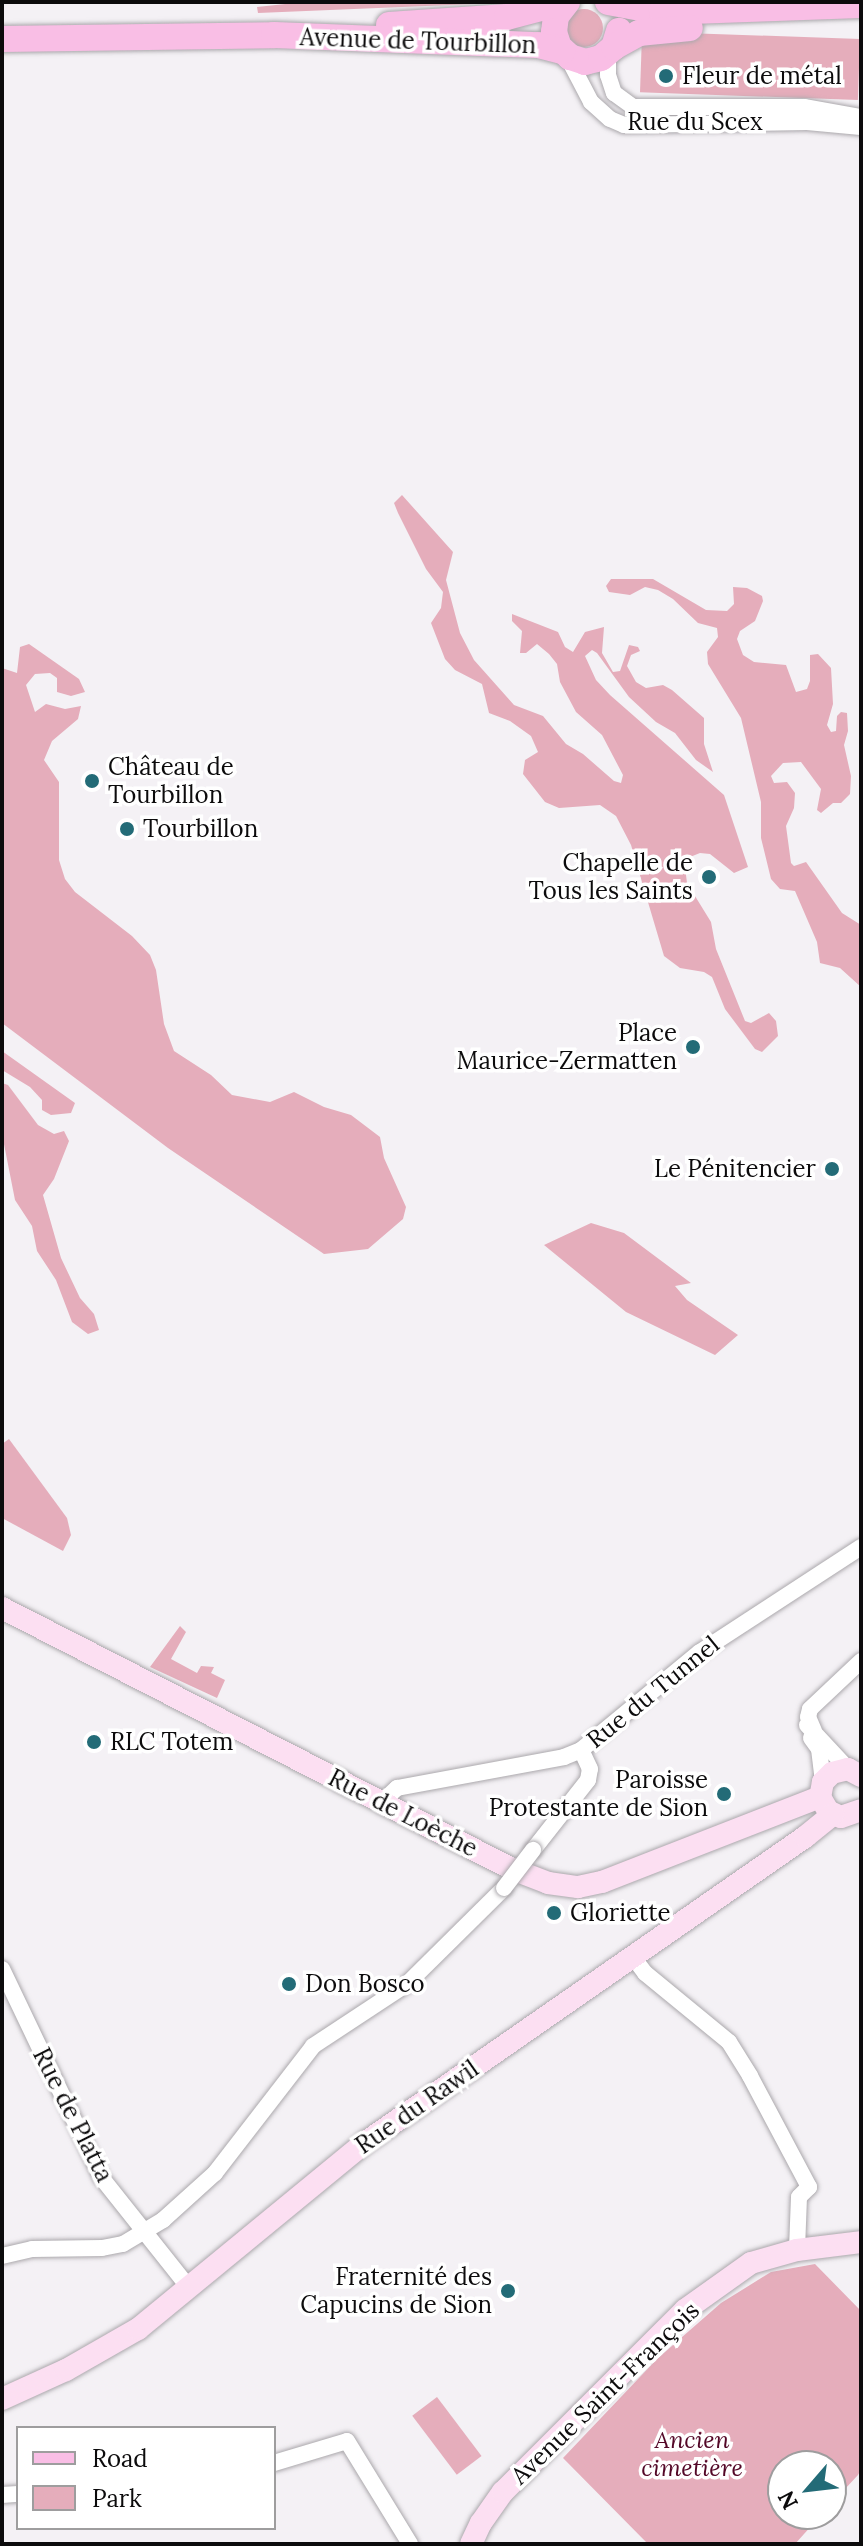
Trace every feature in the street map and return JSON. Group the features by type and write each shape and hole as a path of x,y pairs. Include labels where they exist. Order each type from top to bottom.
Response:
{"main road":[{"name":"Avenue de Tourbillon","path":"274,35 507,17 566,2"},
{"path":"564,52 553,26 558,11 566,2"},
{"path":"607,2 662,12 861,5"},
{"path":"607,2 619,24 611,50"},
{"path":"611,50 651,30 861,23"},
{"name":"Avenue de Tourbillon","path":"2,39 274,35 538,45 585,62 611,50"}],"street":[{"name":"Rue du Scex","path":"611,50 608,75 614,93 633,107 804,107 861,117"},
{"name":"Rue du Scex","path":"564,52 591,102 610,119 624,125 807,122 861,127"},
{"name":"Rue du Tunnel","path":"382,1802 397,1788 518,1767 581,1750 713,1642 861,1547"},
{"name":"Rue de Loèche","path":"2,1608 529,1877 578,1887 612,1878 825,1798"},
{"path":"814,1731 808,1717 810,1709 861,1661"},
{"path":"854,1773 800,1719 819,1749 825,1798 849,1817 861,1810"},
{"path":"2,2256 32,2249 102,2248 144,2233 204,2186 313,2046 407,1984 504,1888 588,1780 590,1769 581,1750"},
{"path":"825,1798 832,1773 854,1773"},
{"name":"Rue du Rawil","path":"2,2399 118,2342 190,2289 293,2199 366,2142 633,1957 825,1798"},
{"path":"633,1957 645,1973 729,2042 750,2076 809,2187 799,2197 797,2250"},
{"name":"Rue de Platta","path":"2,1969 80,2139 101,2177 190,2289"},
{"name":"Avenue Saint-François","path":"471,2544 489,2510 645,2347 685,2310 751,2263 797,2250 861,2242"},
{"path":"276,2462 347,2441 410,2544"}],"green space":[{"path":"304,2 524,2 258,13 257,7"},
{"path":"584,9 597,15 603,28 597,41 584,47 571,41 565,28 571,15"},
{"path":"642,31 860,39 858,100 640,92"},
{"path":"402,495 453,552 446,580 460,633 474,660 514,705 543,716 566,744 583,754 614,781 621,783 623,775 602,735 576,712 560,682 557,664 549,654 537,644 526,653 520,653 522,631 512,621 512,614 558,632 565,647 573,652 585,632 604,627 602,653 613,672 620,671 629,645 638,647 640,651 631,655 627,666 636,682 646,688 663,685 704,718 704,744 713,772 696,760 675,733 656,722 629,697 597,653 592,650 585,656 596,680 610,695 724,795 748,867 734,873 710,854 700,853 690,857 685,867 687,883 711,922 716,949 745,1021 751,1023 769,1013 776,1021 778,1036 762,1052 755,1049 725,1009 712,977 704,972 680,968 664,956 631,845 616,816 600,805 559,808 545,802 523,774 525,760 538,752 531,736 510,721 489,713 482,684 455,670 445,659 431,623 441,608 443,592 426,569 398,513 394,503"},
{"path":"611,579 653,579 706,610 727,611 734,604 733,587 747,588 762,596 763,601 755,621 740,631 737,639 743,655 754,662 786,665 796,692 807,689 810,655 818,654 831,668 833,704 827,725 831,732 836,731 837,716 841,712 847,713 848,731 844,745 851,776 850,794 841,803 833,803 821,813 817,810 821,789 801,762 783,763 771,776 774,783 787,782 795,793 794,808 786,826 791,863 794,866 806,862 842,913 861,925 861,987 840,968 820,963 817,942 795,891 780,889 771,879 761,838 761,802 741,718 708,664 707,652 718,637 717,628 698,623 673,599 658,590 645,587 630,595 609,592 606,586"},
{"path":"29,644 79,679 85,692 71,696 57,692 57,678 50,673 35,674 26,685 35,712 46,704 65,709 81,706 78,719 52,741 44,760 59,782 59,860 65,879 75,892 132,936 150,955 156,970 164,1024 174,1051 211,1075 232,1095 270,1102 294,1092 324,1107 351,1115 380,1137 384,1158 406,1207 403,1219 368,1249 324,1254 168,1148 2,1023 2,668 17,673 20,647"},
{"path":"2,1051 75,1103 71,1113 51,1115 42,1110 42,1100 30,1087 2,1070"},
{"path":"2,1083 8,1085 38,1125 54,1134 64,1131 69,1141 54,1179 43,1195 61,1258 80,1298 94,1314 99,1330 88,1334 72,1322 56,1280 37,1251 32,1226 15,1200 2,1134"},
{"path":"591,1223 624,1233 691,1283 675,1286 687,1300 738,1335 715,1355 626,1312 544,1245"},
{"path":"9,1439 67,1518 71,1535 63,1551 2,1518 2,1444"},
{"path":"180,1626 186,1632 171,1659 197,1673 201,1666 214,1667 211,1673 225,1680 217,1698 150,1667"},
{"name":"Ancien cimetière","path":"815,2264 861,2311 861,2469 847,2487 847,2450 767,2450 767,2530 808,2530 795,2544 648,2544 563,2458 657,2359 721,2303 771,2272"},
{"path":"437,2397 482,2456 457,2475 412,2416"}],"place":[{"name":"Fleur de métal","path":"666,76"},
{"name":"Château de Tourbillon","path":"92,781"},
{"name":"Tourbillon","path":"127,829"},
{"name":"Chapelle de Tous les Saints","path":"709,877"},
{"name":"Place Maurice-Zermatten","path":"693,1047"},
{"name":"Le Pénitencier","path":"832,1169"},
{"name":"RLC Totem","path":"94,1742"},
{"name":"Paroisse Protestante de Sion","path":"724,1794"},
{"name":"Gloriette","path":"554,1913"},
{"name":"Don Bosco","path":"289,1984"},
{"name":"Fraternité des Capucins de Sion","path":"508,2291"}]}
